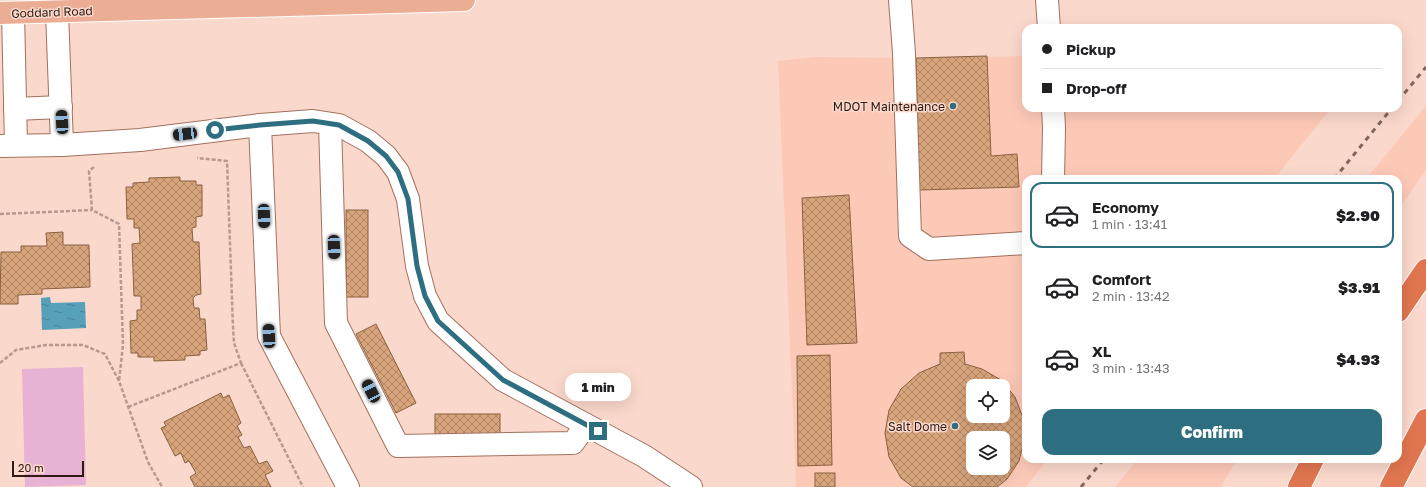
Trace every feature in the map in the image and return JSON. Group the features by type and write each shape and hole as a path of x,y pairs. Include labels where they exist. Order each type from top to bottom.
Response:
{"highway":[{"path":"1402,305 1426,270"},
{"path":"1390,487 1426,420"},
{"path":"1299,487 1311,463"}],"main road":[{"name":"Goddard Road","path":"6,13 464,0"}],"street":[{"path":"900,0 904,53 910,236 929,249 1022,243"},
{"path":"1047,0 1049,24"},
{"path":"57,12 62,145"},
{"path":"6,13 15,108 8,146 62,145 140,140 260,125 313,121 339,125 368,141 386,156 398,172 408,199 417,266 425,296 438,321 503,380 644,456 689,487"},
{"path":"15,108 61,107"},
{"path":"1053,175 1054,118"},
{"path":"330,124 336,323 398,446 573,443 586,425"},
{"path":"260,125 269,336 348,487"}],"path":[{"path":"197,158 227,161 232,327 234,343 241,364 303,487"},
{"path":"92,210 89,171 93,168 101,167"},
{"path":"0,214 92,210 119,224 123,345 119,381"},
{"path":"0,363 16,350 46,345 83,345 105,354 119,381 148,462 162,487"},
{"path":"128,407 241,364"}],"shaded area":[{"path":"1022,56 1022,112 1328,112 1277,175 1022,175 1022,463 1045,463 1026,487 796,487 778,61 814,57 916,58"},
{"path":"1426,106 1426,170 1402,204 1402,175 1369,175"},
{"path":"83,367 86,485 25,487 22,369"},
{"path":"1135,463 1235,463 1221,487 1115,487"}],"water":[{"path":"50,297 51,303 85,302 86,328 42,330 41,298"}],"building":[{"name":"MDOT Maintenance","path":"987,56 991,156 1017,154 1019,187 919,190 916,58"},
{"path":"180,177 180,181 196,181 196,185 202,185 202,216 196,217 196,227 192,228 193,242 199,242 201,294 196,295 193,298 194,308 199,308 200,319 205,319 207,350 200,351 200,355 185,356 185,360 154,361 154,357 138,357 138,353 131,353 130,321 137,320 137,310 141,310 141,296 134,296 132,244 140,243 139,228 134,228 134,219 127,219 126,187 133,187 133,183 149,182 149,178"},
{"path":"849,195 857,343 807,345 802,198"},
{"path":"346,210 368,210 368,297 346,297"},
{"path":"63,232 63,245 89,245 90,287 42,289 42,294 18,295 18,304 0,304 1,252 21,252 21,246 47,246 46,233"},
{"path":"376,324 416,403 396,413 356,334"},
{"name":"Salt Dome","path":"964,352 965,364 982,369 999,379 966,379 966,423 1010,423 1010,391 1015,397 1022,415 1022,448 1019,461 1010,474 1010,431 966,431 966,475 1010,475 997,487 913,487 901,478 889,457 885,433 889,410 901,389 919,373 940,364 940,353"},
{"path":"830,355 832,465 798,466 797,356"},
{"path":"221,393 223,398 229,395 241,423 237,426 242,435 238,437 244,448 250,446 259,464 267,461 273,471 265,475 271,487 195,487 190,477 196,473 189,461 185,463 181,453 175,456 161,428 166,426 164,422"},
{"path":"435,414 500,414 500,436 435,436"},
{"path":"815,473 835,473 835,487 815,487"}],"railway":[{"path":"1402,96 1426,67"},
{"path":"1337,175 1389,112"},
{"path":"1081,487 1101,463"}],"place":[{"name":"MDOT Maintenance","path":"953,106"},
{"name":"Salt Dome","path":"955,426"}],"route":[{"path":"215,130 313,121 339,125 368,141 386,156 398,172 408,199 417,266 425,296 438,321 503,380 598,431"}]}
